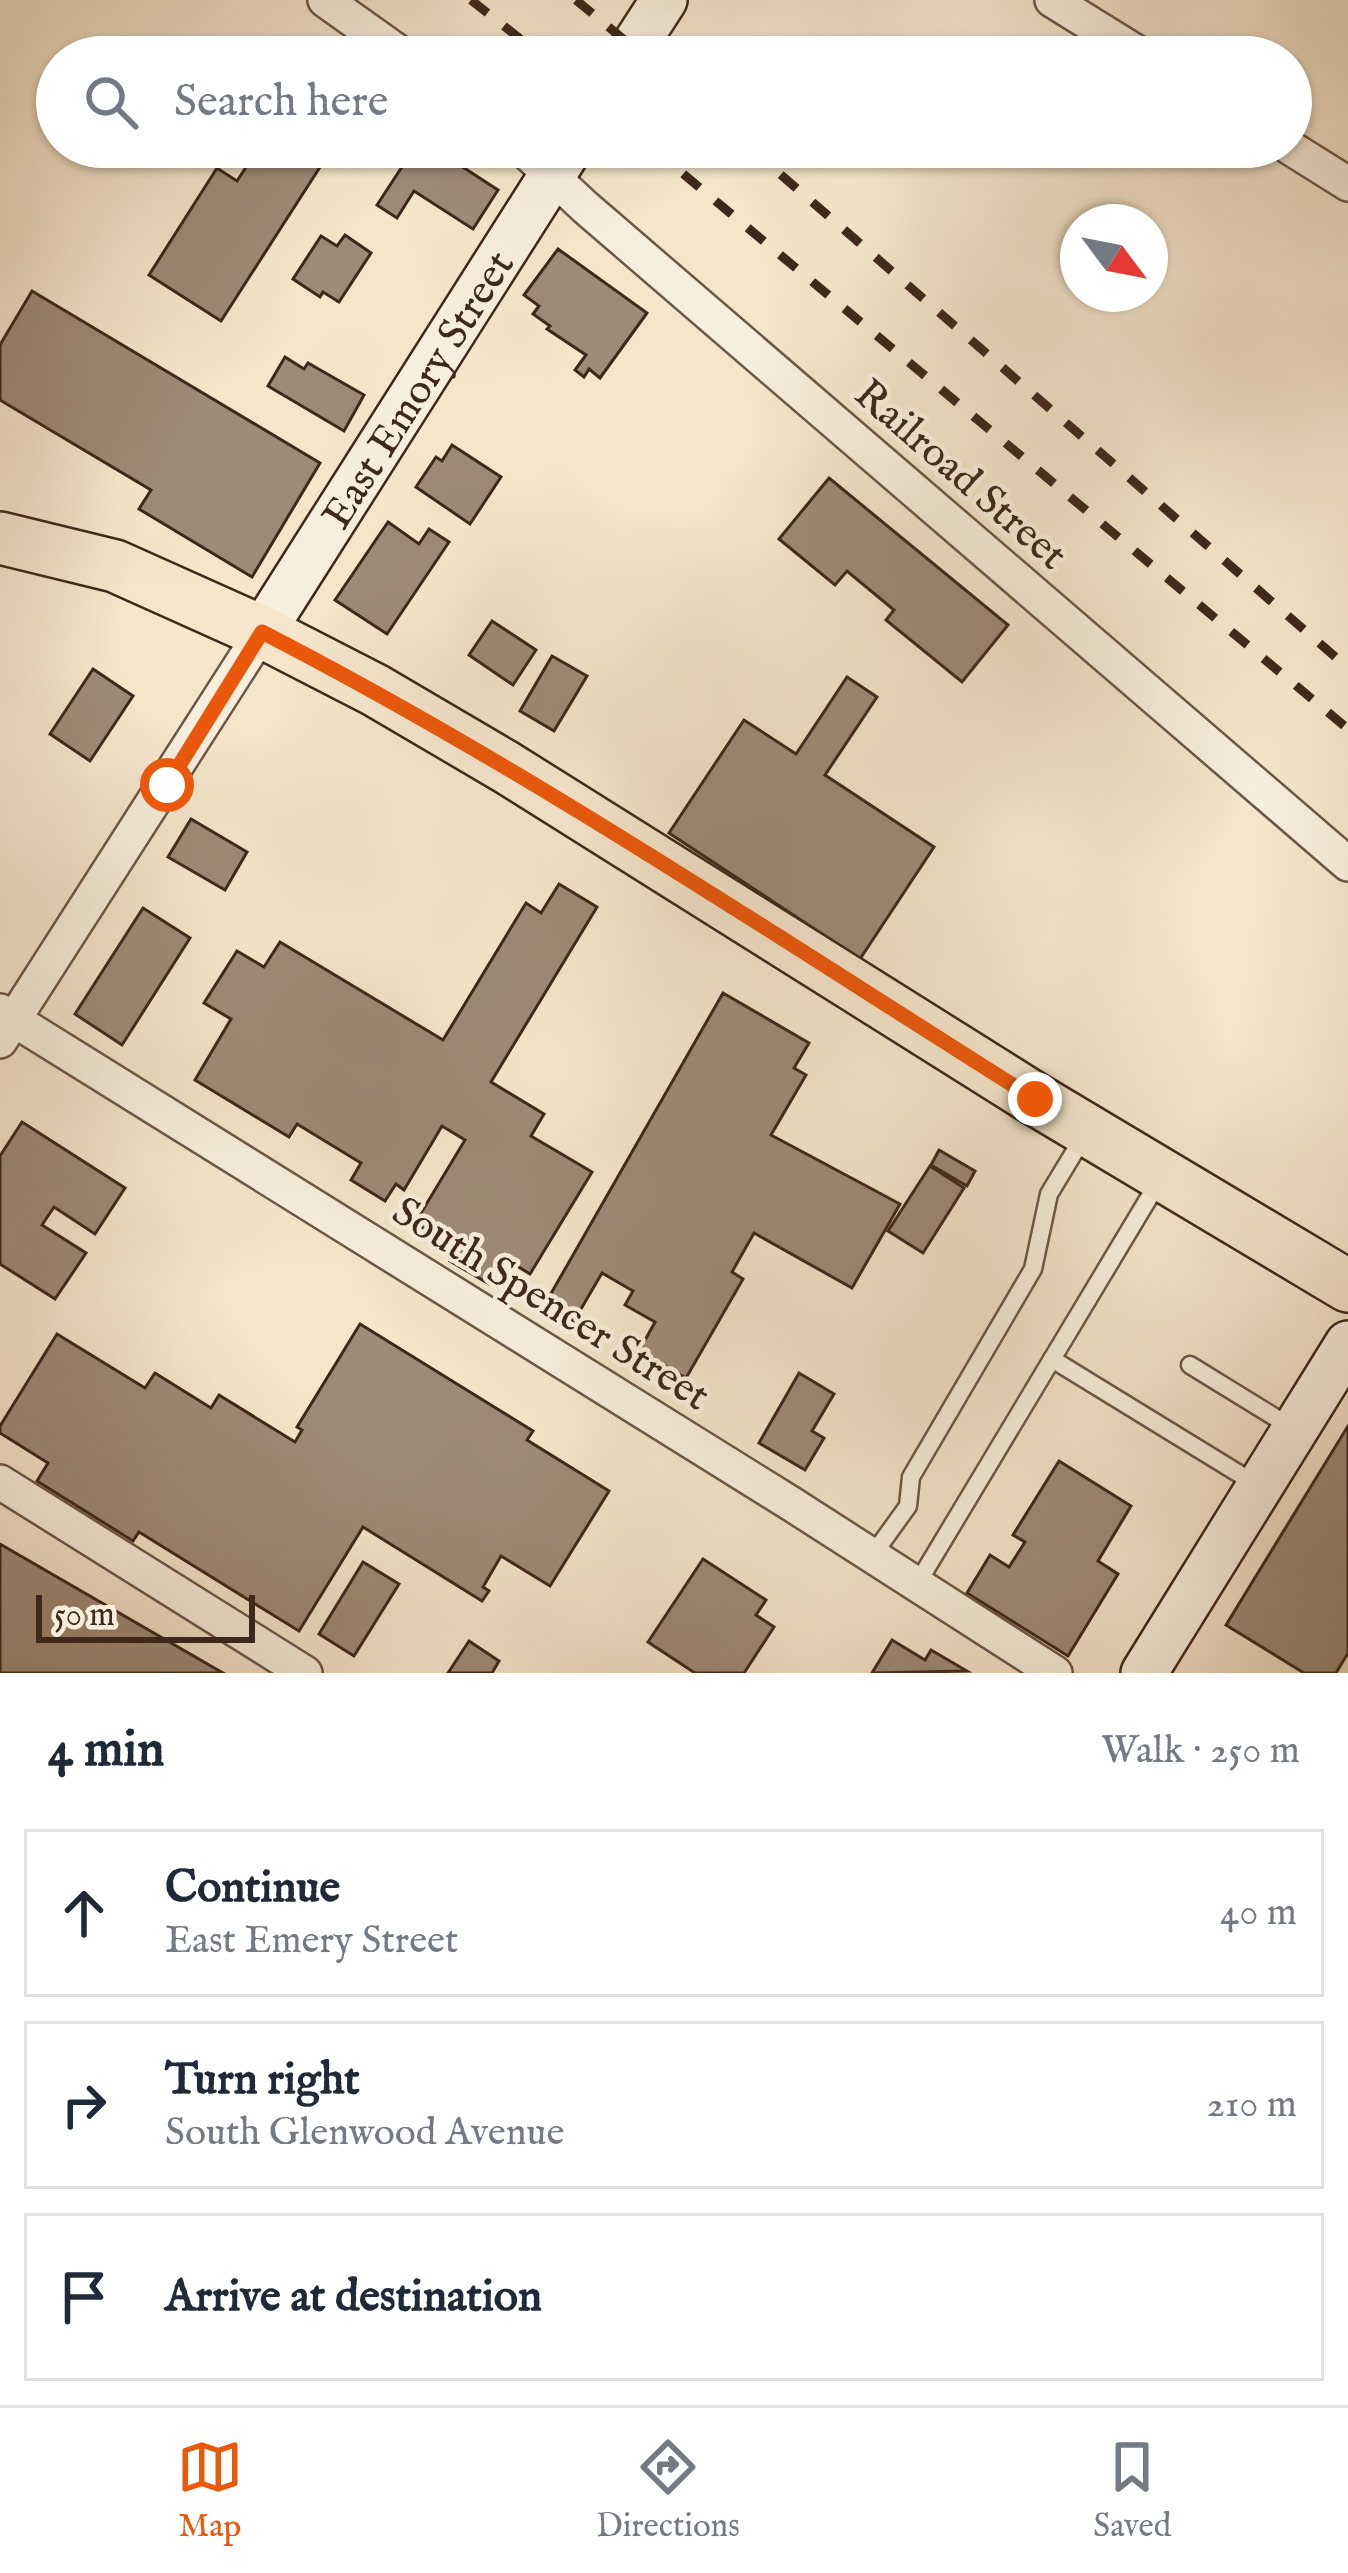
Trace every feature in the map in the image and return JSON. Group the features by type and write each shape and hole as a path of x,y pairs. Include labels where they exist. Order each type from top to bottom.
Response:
{"main road":[{"path":"0,538 116,566 375,690 506,766 1088,1130 1348,1286"}],"street":[{"path":"325,0 376,36"},
{"path":"641,36 664,0"},
{"path":"1052,0 1110,36"},
{"path":"1312,161 1348,184"},
{"name":"East Emory Street","path":"262,632 541,168"},
{"name":"Railroad Street","path":"557,168 585,207 1348,864"},
{"path":"4,1024 167,785 262,632"},
{"name":"South Spencer Street","path":"4,1024 1055,1673"},
{"path":"1144,1673 1348,1344"},
{"path":"0,1482 305,1673"}],"lane":[{"path":"872,1556 908,1506 911,1477 1033,1268 1049,1194 1088,1130"},
{"path":"917,1584 1162,1175"},
{"path":"1052,1359 1260,1486"},
{"path":"1190,1365 1295,1430"}],"building":[{"path":"217,168 237,181 245,168 319,168 221,321 149,275"},
{"path":"401,168 464,168 498,190 473,229 414,191 397,218 377,205"},
{"path":"345,235 371,253 339,302 323,292 320,297 293,279 321,236 337,246"},
{"path":"558,249 647,313 600,378 589,369 584,377 575,370 586,355 547,329 550,326 533,314 539,306 524,295"},
{"path":"32,291 320,463 252,577 139,509 151,490 0,400 0,345"},
{"path":"285,357 304,369 308,363 364,395 344,431 268,386"},
{"path":"452,445 501,477 470,524 416,487 436,457 442,461"},
{"path":"829,478 1008,625 962,682 886,620 894,610 847,571 835,585 779,539"},
{"path":"388,522 419,544 429,529 449,542 387,634 335,600"},
{"path":"492,621 536,650 513,685 469,655"},
{"path":"552,656 587,676 554,731 520,711"},
{"path":"93,669 133,696 90,761 50,734"},
{"path":"847,677 877,697 825,775 934,847 860,959 669,833 744,720 796,754"},
{"path":"191,819 247,852 225,890 168,857"},
{"path":"559,884 597,907 491,1082 544,1114 531,1136 592,1172 530,1274 504,1258 489,1284 450,1261 458,1249 415,1223 465,1140 442,1126 404,1190 396,1184 385,1201 351,1180 361,1163 297,1124 289,1137 195,1080 231,1019 204,1003 237,951 264,967 280,942 443,1040 526,903 541,913"},
{"path":"143,908 190,938 122,1045 75,1014"},
{"path":"723,993 809,1043 794,1068 806,1075 771,1135 900,1204 852,1288 754,1233 732,1272 743,1279 686,1378 639,1351 655,1322 625,1305 633,1291 602,1273 574,1321 545,1304"},
{"path":"22,1122 125,1188 95,1234 54,1207 42,1225 86,1253 55,1299 0,1264 0,1156"},
{"path":"939,1150 975,1171 967,1186 931,1165"},
{"path":"930,1166 964,1188 923,1253 888,1231"},
{"path":"360,1324 533,1431 527,1440 609,1491 550,1586 501,1556 483,1587 489,1591 482,1601 363,1527 299,1631 139,1532 133,1541 37,1481 48,1463 0,1433 57,1334 145,1388 155,1373 211,1408 219,1395 295,1442 302,1430 297,1427"},
{"path":"799,1373 834,1394 812,1431 824,1438 805,1470 759,1443"},
{"path":"1348,1426 1348,1653 1336,1673 1304,1673 1226,1625"},
{"path":"1059,1461 1131,1506 1098,1561 1118,1574 1068,1656 967,1593 990,1555 1009,1567 1025,1542 1013,1535"},
{"path":"0,1544 223,1673 0,1673"},
{"path":"703,1559 766,1600 756,1615 774,1627 744,1673 695,1673 648,1642"},
{"path":"363,1562 399,1584 354,1656 319,1634"},
{"path":"892,1640 925,1660 931,1650 967,1671 872,1673"},
{"path":"469,1641 499,1661 492,1673 448,1673"}],"railway":[{"path":"471,0 516,36"},
{"path":"576,0 620,36"},
{"path":"676,168 1348,729"},
{"path":"773,168 1348,668"}],"route":[{"path":"167,785 262,632 506,766 1035,1099"}]}
